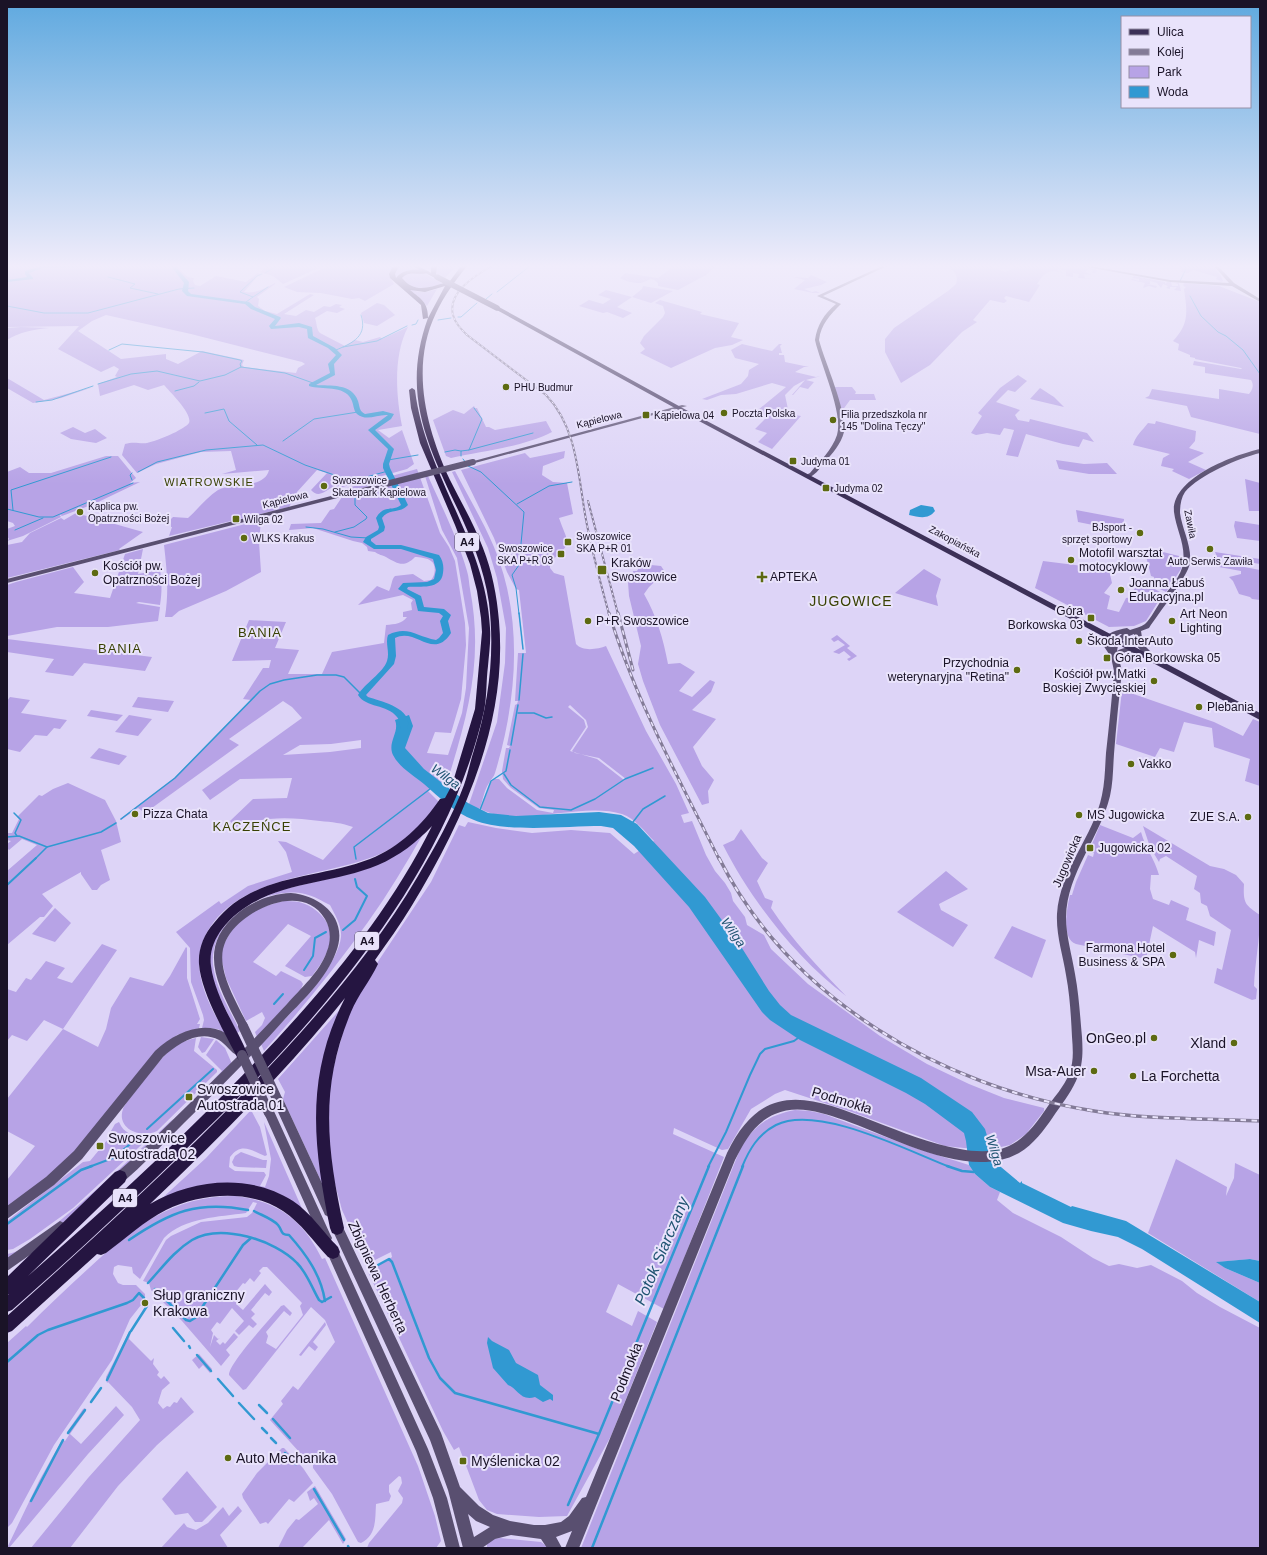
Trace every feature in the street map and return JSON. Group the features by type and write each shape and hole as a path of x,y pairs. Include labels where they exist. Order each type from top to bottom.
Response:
{"highway":[{"name":"A4","path":"7,1326 155,1190 245,1102 317,1024 352,982 385,937 428,869 474,731 482,691 486,652 485,617 479,581 471,552 425,448 416,417 413,396 412,367 418,339"},
{"name":"A4","path":"7,1305 174,1152 239,1088 295,1029 335,982 378,926 410,876 446,814 467,790 483,740 492,697 496,663 496,616 488,579 479,548 433,449 423,416 419,382 420,359 424,339"},
{"path":"242,1055 231,1039 205,967 208,944 213,932 223,919 241,903 262,893 353,869 387,856 446,814"},
{"path":"337,1228 326,1176 321,1129 321,1104 324,1084 327,1066 339,1024 385,937"},
{"path":"7,1287 120,1178"},
{"path":"50,1287 156,1208 184,1197 219,1190 247,1191 266,1195 278,1200 300,1216 332,1252"}],"main road":[{"name":"Zakopiańska","path":"554,339 1114,637 1147,652 1260,713"},
{"name":"Zakopiańska","path":"1114,637 1136,651 1260,717"}],"street":[{"path":"810,475 836,443 842,431 840,416 817,339"},
{"name":"Kąpielowa","path":"7,581 682,407"},
{"name":"Zawiła","path":"1114,637 1147,626 1183,574 1187,565 1187,554 1177,511 1178,502 1182,493 1194,481 1237,458 1246,454 1260,451"},
{"path":"1135,631 1140,645 1147,652"},
{"name":"Jugowicka","path":"1078,1051 1074,993 1063,937 1062,910 1067,887 1100,814 1106,795 1118,671 1113,648 1114,637"},
{"path":"1116,659 1118,652 1122,650 1128,649 1136,651"},
{"name":"Zbigniewa Herberta","path":"7,1265 57,1229 120,1178 232,1070 272,1027 320,972 332,951 335,935 330,916 316,903 293,897 267,901 243,913 233,922 222,937 217,954 218,969 223,984 243,1026 278,1101 337,1228 436,1438 455,1490 471,1548"},
{"path":"7,1213 50,1181 78,1155 165,1048 179,1039 195,1033 212,1032 231,1039"},
{"name":"Podmokła","path":"572,1548 731,1158 741,1136 751,1123 776,1108 807,1104 829,1110 932,1148 960,1155 984,1157 1000,1156 1028,1141 1042,1124 1070,1082 1077,1064 1078,1051"},
{"path":"242,1055 422,1449 440,1498 453,1548"},
{"name":"Podmokła","path":"455,1490 481,1516 512,1528 544,1532 554,1532 565,1527 580,1513 594,1495"},
{"path":"471,1548 490,1534 512,1528"},
{"path":"544,1532 555,1548"}],"green space":[{"path":"68,339 90,339 121,359 166,354 166,359 178,364 202,351 244,360 242,365 244,367 296,373 298,368 305,364 209,339 331,339 345,346 355,340 363,342 375,339 403,339 397,376 398,402 402,426 378,430 389,438 402,430 414,464 407,469 339,488 334,491 331,488 319,494 316,494 311,490 327,473 317,470 297,492 289,507 169,536 172,527 171,519 173,517 188,518 218,490 231,486 254,483 266,476 269,470 222,474 236,470 231,451 201,452 156,464 137,473 122,455 125,444 147,443 176,432 189,423 188,414 164,385 148,390 134,385 100,396 98,384 117,377 115,376 119,369 114,366 101,372 58,349"},
{"path":"643,339 737,339 743,340 732,345 715,348 671,368 640,353 645,349 640,343"},
{"path":"885,339 956,339 930,365 901,383 885,352"},
{"path":"1175,339 1260,339 1260,434 1191,417 1187,406 1145,398 1149,396 1152,389 1219,399 1219,389 1249,394 1252,389 1253,384 1251,380 1205,373 1205,367 1193,365 1194,361 1242,368 1195,359 1178,350 1179,344 1173,341"},
{"path":"742,344 772,351 779,344 782,344 780,346 782,353 779,353 779,355 784,355 785,362 809,367 804,367 795,372 816,377 821,376 806,380 814,382 808,389 800,387 792,395 805,380 794,386 785,395 789,414 801,416 772,449 758,442 767,433 755,429 766,418 753,414 786,387 772,383 736,394 721,395 707,400 702,399 741,384 748,376 749,370 759,364 735,358 731,350"},
{"path":"1018,375 1027,381 1015,392 1008,390 996,402 1020,410 1015,415 1018,420 1029,422 1030,419 1087,433 1094,442 1083,439 1079,447 1026,434 1018,457 1006,455 1014,430 1004,428 1000,435 987,433 976,435 971,433 982,416 978,413 1000,388"},
{"path":"7,378 44,400 93,387 61,398 33,403 7,388"},
{"path":"834,387 852,387 856,392 855,394 874,394 876,400 850,400 842,411"},
{"path":"1040,388 1054,397 1064,407 1030,399"},
{"path":"474,406 477,408 486,427 495,430 546,421 552,432 541,437 503,448 451,458 446,456 433,420 453,410 464,414"},
{"path":"1156,421 1196,431 1195,441 1189,448 1204,453 1188,462 1206,470 1189,479 1172,471 1174,469 1161,466 1163,458 1170,454 1133,445 1137,436 1148,423 1155,424"},
{"path":"73,427 85,433 95,429 107,438 96,443 71,439 60,433"},
{"path":"565,451 564,458 543,466 542,475 553,482 567,483 573,514 559,518 567,542 563,550 550,562 550,568 554,573 564,576 576,644 579,647 586,649 595,649 606,646 646,731 676,784 689,813 681,815 684,823 692,821 706,855 715,871 731,893 733,901 745,917 747,925 764,935 771,949 808,984 880,1036 927,1064 969,1084 1004,1098 1044,1108 1044,1111 1026,1134 1010,1145 992,1149 945,1146 849,1111 785,1090 775,1094 751,1109 728,1149 722,1150 674,1128 673,1134 724,1157 664,1309 618,1284 606,1312 632,1326 638,1311 657,1322 611,1436 567,1516 539,1517 497,1514 487,1510 479,1500 459,1447 454,1450 443,1431 368,1272 392,1257 391,1252 367,1264 342,1210 329,1162 329,1084 347,1017 369,975 431,882 459,825 465,827 468,822 532,833 571,830 610,833 634,854 654,841 640,826 627,816 606,811 512,816 495,814 481,809 491,782 494,779 499,779 507,788 537,810 553,813 554,810 539,808 511,788 503,779 502,771 506,748 509,748 510,746 507,745 515,705 518,701 515,701 518,653 526,653 519,590 516,589 507,572 494,538 461,470 525,453 530,458","holes":["570,705 586,720 588,727 572,751 574,752 570,751 586,727 584,720 568,707","581,754 599,758 626,779 624,780 597,759"]},
{"path":"106,456 118,456 136,478 130,483 140,482 94,504 62,516 59,514 61,517 23,536 7,541 9,539 7,536 7,529 15,526 13,523 7,521 7,472 20,467 29,473 51,473"},
{"path":"1056,460 1084,464 1107,463 1117,474 1089,474 1059,469"},
{"path":"417,469 440,533 449,547 455,561 465,623 466,645 461,699 451,733 435,732 427,753 448,755 462,713 466,688 469,628 457,558 442,530 425,476 428,476 459,547 468,576 474,616 475,641 474,665 467,713 446,786 438,780 428,791 439,802 413,832 398,844 380,854 359,862 290,879 247,895 229,907 213,923 205,937 200,951 199,965 205,993 225,1033 218,1029 202,1028 204,1020 203,1015 191,982 190,948 176,932 219,901 221,904 248,886 292,872 286,852 278,841 286,842 323,860 353,827 333,822 288,818 267,819 246,823 235,827 230,821 253,799 287,798 292,778 240,779 210,800 202,790 302,718 292,707 283,701 229,739 239,745 145,813 138,808 121,820 120,819 174,778 251,700 243,699 263,668 269,668 271,660 232,661 249,620 286,622 275,648 299,650 288,674 322,674 332,652 384,643 386,625 403,621 407,617 403,617 403,612 412,610 411,603 413,600 403,595 358,605 377,586 389,591 395,576 413,574 424,581 431,580 435,568 430,560 415,557 408,563 401,564 375,552 368,551 367,547 362,543 313,528 289,530 291,524 321,523 330,510 334,509 342,497 396,484 377,484 341,494 338,493 340,490","holes":["361,740 361,748 330,752 283,755 300,745 331,744"]},
{"path":"455,471 494,547 504,574 510,602 513,631 514,660 512,688 503,745 495,774 487,786 480,808 478,809 469,804 497,722 505,663 506,628 497,578 488,548 452,472"},
{"path":"1245,479 1260,483 1260,511 1249,511"},
{"path":"1076,510 1124,519 1123,531 1078,522"},
{"path":"76,513 143,532 119,549 120,550 7,578 7,545 22,542 30,533 61,518 64,520"},
{"path":"261,520 259,542 261,572 226,591 179,611 172,617 165,617 167,581 164,545"},
{"path":"1235,521 1260,525 1260,541 1237,538 1234,526"},
{"path":"143,549 138,574 160,570 162,587 161,600 160,605 139,602 136,603 160,607 158,621 108,627 57,627 7,636 7,585 73,567 84,582 74,593 110,598 125,554"},
{"path":"1151,549 1183,557 1181,569 1166,592 1156,587 1153,583 1154,577 1151,576 1145,552"},
{"path":"1215,552 1260,559 1260,564 1217,557"},
{"path":"1043,561 1083,566 1096,563 1108,566 1112,583 1104,593 1110,596 1107,609 1119,612 1126,598 1134,597 1136,594 1133,591 1140,582 1145,583 1163,594 1146,621 1134,626 1109,627 1035,588"},
{"path":"1218,562 1260,570 1260,600 1252,599 1239,594 1233,581 1229,577 1241,574 1241,571 1219,567"},
{"path":"641,564 661,566 665,572 649,587 644,594 653,611 659,628 668,664 680,663 695,672 679,691 692,697 710,680 715,682 711,692 692,710 716,719 693,747 702,766 714,780 708,791 709,803 702,805 660,725 638,664 641,646 629,596 628,582 634,577 633,571 637,571"},
{"path":"924,569 941,579 936,596 938,606 895,593"},
{"path":"837,635 850,646 847,648 857,656 849,661 847,659 851,657 844,651 839,654 833,652 845,645 838,640 834,642 831,639"},
{"path":"7,639 152,657 145,671 84,663 73,676 45,672 54,659 7,652"},
{"path":"1122,690 1214,722 1243,736 1253,719 1260,722 1260,786 1245,781 1250,759 1214,747 1212,728 1184,722 1174,752 1160,748 1155,757 1116,744"},
{"path":"10,697 30,700 21,713 67,720 60,729 54,728 47,736 35,735 20,752 7,749 7,701"},
{"path":"138,697 174,701 168,712 132,707"},
{"path":"91,710 123,715 117,721 87,716"},
{"path":"129,715 152,719 138,736 115,732"},
{"path":"99,748 127,756 119,765 90,758"},
{"path":"68,783 105,800 116,821 121,842 101,850 110,880 101,885 97,890 92,890 81,872 42,894 53,906 44,917 40,917 7,945 7,871 37,845 22,839 9,850 7,848 7,844 11,841 7,840 7,833 12,833 19,819 17,817 39,795 42,796 53,789"},
{"path":"1100,825 1133,838 1141,832 1159,875 1151,875 1150,889 1153,899 1169,905 1171,900 1189,908 1186,920 1216,932 1214,946 1199,940 1196,958 1195,952 1153,926 1146,959 1076,944 1071,941 1068,936 1066,922 1070,895 1072,895 1088,855 1093,857 1094,853 1089,851"},
{"path":"1143,826 1210,866 1224,869 1236,875 1244,884 1246,903 1251,909 1260,915 1254,986 1257,989 1256,999 1252,1000 1214,983 1217,968 1222,970 1231,930 1210,916 1207,906 1201,903 1200,893 1194,889 1197,876 1166,856 1160,859 1159,862 1150,847"},
{"path":"741,829 762,858 768,863 757,881 765,898 773,901 771,908 797,943 846,996 828,981 792,946 761,907 734,866 723,845 734,840"},
{"path":"423,834 390,890 356,939 318,988 264,1051 261,1044 308,994 330,965 337,950 341,933 338,921 330,905 318,899 305,894 289,893 273,895 259,900 281,890 357,872"},
{"path":"946,871 968,889 939,904 941,910 968,925 953,947 897,912"},
{"path":"257,900 243,909 230,920 220,933 214,948 214,973 220,990 240,1031 237,1033 213,983 209,953 213,939 240,908"},
{"path":"283,901 293,901 306,904 319,913 328,924 330,931 329,946 320,965 312,976 305,977 285,966 311,936 288,924 253,962 276,976 281,971 301,981 303,984 301,989 257,1037 255,1032 262,1025 265,1018 262,1012 246,1021 226,978 222,961 222,948 231,931 239,921 256,909"},
{"path":"55,908 71,923 55,942 32,934"},
{"path":"1012,926 1046,940 1032,978 994,958"},
{"path":"102,944 117,950 63,1029 44,1020 27,1041 12,1035 7,1041 7,989 16,992 26,978 31,980 46,961 65,968 57,978 72,983"},
{"path":"186,947 187,948 187,978 200,1019 197,1024 200,1024 199,1028 177,1035 166,1043 67,1161 7,1209 7,1180 35,1146 7,1131 7,1099 63,1029 98,1047 106,1029 111,1008 130,977 163,986"},
{"path":"344,1005 324,1063 326,1192 283,1099 285,1092 278,1079"},
{"path":"201,1037 214,1039 205,1052 202,1053 198,1047"},
{"path":"196,1038 194,1051 217,1070 217,1072 157,1131 144,1134 137,1133 126,1127 122,1116 123,1109 146,1077 173,1047 187,1040"},
{"path":"216,1040 225,1048 232,1064 212,1081 222,1071 206,1055"},
{"path":"251,1110 260,1127 267,1155 265,1156 246,1149 238,1150 230,1157 229,1167 235,1171 264,1172 266,1175 260,1186 265,1187 269,1176 271,1159 264,1122 304,1213 258,1189 158,1202 206,1158"},
{"path":"795,1110 824,1114 918,1149 969,1165 975,1174 990,1187 1000,1192 997,1200 1013,1213 1061,1237 1093,1258 1109,1266 1119,1264 1137,1268 1151,1265 1182,1281 1197,1293 1220,1307 1260,1328 1260,1548 581,1548 741,1147 757,1127 764,1122 770,1118"},
{"path":"173,1119 166,1128 77,1211 56,1228 7,1259 7,1254 27,1246 78,1206"},
{"path":"119,1122 128,1133 132,1135 151,1136 73,1208 30,1239 13,1249 7,1250 7,1221 83,1162 90,1161 113,1133 111,1131 115,1124"},
{"path":"241,1152 267,1160 266,1168 234,1166 232,1162 235,1156"},
{"path":"1176,1159 1227,1187 1226,1196 1234,1178 1235,1163 1260,1175 1260,1261 1250,1259 1217,1262 1225,1268 1260,1283 1260,1302 1148,1233"},
{"path":"236,1196 265,1203 288,1215 307,1234 315,1245 322,1259 325,1258 418,1466 435,1516 441,1541 436,1548 367,1548 369,1543 402,1503 403,1498 398,1491 402,1483 401,1477 399,1476 389,1485 389,1492 391,1496 389,1501 376,1504 375,1521 373,1531 370,1536 361,1543 358,1542 332,1494 313,1468 313,1459 310,1457 306,1458 302,1455 270,1420 283,1404 281,1401 293,1386 298,1390 335,1342 325,1320 311,1307 246,1389 243,1390 229,1375 236,1361 260,1330 281,1306 284,1305 292,1313 290,1316 284,1311 266,1332 268,1336 266,1343 276,1349 303,1315 300,1306 302,1303 267,1267 263,1267 259,1271 261,1273 254,1282 250,1278 245,1284 243,1283 235,1293 239,1299 236,1304 243,1310 265,1284 272,1292 269,1296 265,1293 251,1310 255,1314 251,1318 257,1324 253,1328 249,1325 239,1335 235,1331 244,1321 232,1308 220,1324 217,1322 211,1330 213,1333 210,1347 214,1335 218,1339 220,1338 216,1341 220,1345 223,1342 225,1344 234,1333 238,1337 226,1350 230,1355 221,1366 182,1321 151,1290 149,1283 143,1281 166,1240 171,1236 201,1222 247,1217 252,1213 257,1203 253,1202 246,1213 203,1219 172,1231 164,1238 140,1279 133,1273 132,1267 118,1265 114,1267 113,1274 118,1283 123,1285 136,1285 145,1294 145,1300 130,1319 112,1360 54,1445 12,1523 7,1528 7,1343 26,1326 27,1327 65,1290 122,1239 156,1216 192,1201 213,1197"},
{"path":"325,1322 326,1325 313,1342 318,1347 315,1351 309,1346 301,1356 299,1355"},
{"path":"129,1332 131,1332 129,1339 151,1361 154,1358 153,1364 159,1372 157,1375 161,1379 164,1376 170,1383 162,1390 158,1403 163,1409 167,1406 170,1407 174,1402 177,1403 181,1397 194,1412 157,1445 118,1486 70,1548 31,1548 88,1478 140,1420 132,1407 108,1382 107,1383 106,1377"},
{"path":"199,1354 212,1369 210,1373 203,1365 199,1369 192,1360"},
{"path":"116,1406 124,1415 88,1454 9,1548 7,1548 39,1481 62,1440 65,1441 69,1435 67,1432 83,1409 85,1408 86,1411 70,1434 81,1444"},
{"path":"282,1448 284,1448 303,1468 313,1483 294,1502 289,1499 268,1524 266,1522 260,1524 243,1498 242,1494 257,1473"},
{"path":"187,1471 217,1507 202,1522 195,1522 188,1513 175,1515 162,1499"},
{"path":"315,1486 346,1539 343,1544 329,1520 302,1548 278,1548 287,1530 296,1519 299,1520 318,1504 314,1498 310,1501 307,1492"},
{"path":"238,1506 242,1511 220,1535 228,1548 161,1548 184,1523 187,1527 196,1530 208,1523 223,1507 229,1516"},
{"path":"500,1538 541,1542 549,1548 487,1548 487,1544 493,1539"}],"water":[{"path":"921,505 933,507 935,511 926,517 909,515 910,510"},
{"path":"409,715 413,726 405,748 424,769 468,803 488,813 516,816 599,812 621,815 637,824 705,897 740,945 769,991 780,1005 791,1015 921,1078 972,1112 985,1129 995,1162 1020,1183 1022,1181 1022,1183 1071,1207 1072,1206 1126,1221 1260,1302 1260,1323 1142,1249 1118,1237 1063,1223 990,1187 975,1174 969,1165 964,1133 925,1104 800,1040 770,1020 762,1012 689,907 634,846 613,828 601,826 519,828 502,826 474,820 454,809 403,767 393,755 391,746 396,729 395,720"},
{"path":"1250,1259 1260,1261 1260,1283 1225,1268 1216,1262"},
{"path":"488,1337 492,1341 509,1350 516,1363 538,1375 540,1385 553,1395 553,1401 550,1399 543,1402 535,1397 526,1398 508,1385 493,1368 487,1343"}],"waterway":[{"name":"Wilga","path":"313,339 330,347 339,355 331,364 333,374 311,385 316,387 335,387 346,391 354,398 357,411 361,415 368,416 383,413 391,414 389,418 371,430 391,449 386,468 405,505 400,509 385,511 379,518 382,527 381,531 368,538 367,542 374,547 401,547 436,557 439,562 439,577 436,581 427,584 406,585 402,589 418,598 421,609 441,611 447,615 444,621 447,633 442,640 436,642 406,633 398,633 391,637 392,659 390,664 387,669 369,685 362,695 365,699 390,707 396,711 403,720 404,727"},
{"path":"343,347 357,339"},
{"path":"343,347 377,341 382,339"},
{"path":"1229,339 1243,350 1260,374"},
{"path":"109,350 122,344 203,352 240,360 242,361 240,364 241,367"},
{"name":"Wilga","path":"336,350 343,347"},
{"path":"98,384 131,374 157,371 200,381 225,375 241,367"},
{"path":"241,367 285,373 313,383"},
{"path":"175,391 194,386 199,382"},
{"path":"36,402 52,400 93,386"},
{"path":"469,450 482,419 474,408"},
{"path":"205,413 224,409 229,421 257,445"},
{"path":"283,441 314,419 358,412"},
{"path":"469,450 533,433"},
{"path":"138,472 157,462 206,450 263,445 305,465 352,481 388,471"},
{"path":"445,452 455,450 461,451"},
{"path":"461,451 469,450"},
{"path":"461,451 461,456"},
{"path":"388,460 418,455"},
{"path":"13,510 11,490 111,457"},
{"path":"463,459 466,463"},
{"path":"468,466 481,472 524,512 519,565 512,575 516,588 519,614"},
{"path":"132,473 130,475 132,480"},
{"path":"517,504 549,486 572,482"},
{"path":"7,509 39,517 53,517 133,483"},
{"path":"335,532 354,527 366,519 367,517 355,505 355,498"},
{"path":"15,530 43,518"},
{"path":"306,527 323,529 351,537 368,538"},
{"path":"519,613 523,649"},
{"path":"519,700 523,654"},
{"path":"121,819 175,778 260,691 270,684 284,680 317,675 336,675 344,677 362,695"},
{"path":"511,745 518,705"},
{"path":"518,713 534,713 546,718 552,717"},
{"path":"480,810 491,781 506,771 510,750"},
{"path":"504,774 511,785 540,807 571,810 595,799 625,779 653,768"},
{"path":"356,859 354,847 430,789"},
{"path":"633,822 643,809 665,796"},
{"path":"14,813 21,820 15,833 17,836"},
{"path":"47,847 101,832 116,823"},
{"path":"7,837 19,836 47,847"},
{"path":"36,858 47,847"},
{"path":"7,885 36,858"},
{"path":"343,930 355,920 367,896 357,887 355,879"},
{"path":"304,970 313,956 315,938 326,932"},
{"path":"274,1004 283,994"},
{"name":"Potok Siarczany","path":"708,1167 726,1132 760,1054 765,1049 794,1041 798,1038"},
{"path":"147,1129 213,1069"},
{"path":"742,1167 751,1149 764,1133 776,1125 794,1120 815,1120 863,1132 950,1167"},
{"path":"89,1167 113,1158 134,1141"},
{"path":"7,1224 81,1170 92,1166"},
{"name":"Potok Siarczany","path":"599,1434 709,1166"},
{"path":"592,1548 743,1166"},
{"path":"950,1167 962,1171 974,1172"},
{"path":"129,1240 158,1222 185,1211 214,1207 230,1207 248,1210"},
{"path":"254,1211 276,1223 283,1233 289,1235 301,1250 312,1265 320,1282 325,1300"},
{"path":"148,1283 174,1254 192,1240 204,1235 218,1233 232,1234 247,1236 262,1241 287,1255 304,1271 319,1300 322,1302 325,1300"},
{"path":"155,1289 186,1320 190,1321 195,1318 243,1245 251,1238"},
{"path":"378,1265 389,1259 392,1262 429,1358 440,1378 455,1393 599,1434"},
{"path":"7,1362 38,1335 48,1330 127,1303 133,1300 139,1293 144,1298"},
{"path":"325,1300 331,1297"},
{"path":"131,1331 147,1306"},
{"path":"173,1328 184,1341"},
{"path":"107,1380 130,1332"},
{"path":"197,1355 211,1371"},
{"path":"218,1379 233,1396"},
{"path":"91,1402 101,1388"},
{"path":"239,1403 254,1419"},
{"path":"259,1405 267,1413"},
{"path":"68,1433 85,1410"},
{"path":"273,1419 290,1438"},
{"path":"262,1428 267,1433"},
{"name":"Potok Siarczany","path":"568,1505 599,1434"},
{"path":"271,1438 276,1443"},
{"path":"31,1501 63,1440"},
{"path":"285,1453 296,1464"},
{"path":"314,1489 344,1540"}],"railway":[{"path":"472,339 546,395 557,409 565,423 576,456 589,536 609,614"},
{"path":"588,501 618,614"},
{"path":"609,613 645,708 673,769 719,859"},
{"path":"618,613 633,670"},
{"path":"719,858 749,908 786,954 829,994 876,1028 927,1058 981,1081 1037,1099 1094,1111 1135,1116 1260,1121"}],"place":[{"name":"PHU Budmur","path":"506,387"},
{"name":"Poczta Polska","path":"724,413"},
{"name":"Kąpielowa 04","path":"646,415"},
{"name":"Filia przedszkola nr 145 \"Dolina Tęczy\"","path":"833,420"},
{"name":"Judyma 01","path":"793,461"},
{"name":"Swoszowice Skatepark Kąpielowa","path":"324,486"},
{"name":"Judyma 02","path":"826,488"},
{"name":"Kaplica pw. Opatrzności Bożej","path":"80,512"},
{"name":"Wilga 02","path":"236,519"},
{"name":"BJsport - sprzęt sportowy","path":"1140,533"},
{"name":"WLKS Krakus","path":"244,538"},
{"name":"Swoszowice SKA P+R 01","path":"568,542"},
{"name":"Auto Serwis Zawiła","path":"1210,549"},
{"name":"Swoszowice SKA P+R 03","path":"561,554"},
{"name":"Motofil warsztat motocyklowy","path":"1071,560"},
{"name":"Kraków Swoszowice","path":"602,570"},
{"name":"Kościół pw. Opatrzności Bożej","path":"95,573"},
{"name":"APTEKA","path":"762,577"},
{"name":"Joanna Łabuś Edukacyjna.pl","path":"1121,590"},
{"name":"Góra Borkowska 03","path":"1091,618"},
{"name":"P+R Swoszowice","path":"588,621"},
{"name":"Art Neon Lighting","path":"1172,621"},
{"name":"Škoda InterAuto","path":"1079,641"},
{"name":"Góra Borkowska 05","path":"1107,658"},
{"name":"Przychodnia weterynaryjna \"Retina\"","path":"1017,670"},
{"name":"Kościół pw. Matki Boskiej Zwycięskiej","path":"1154,681"},
{"name":"Plebania","path":"1199,707"},
{"name":"Vakko","path":"1131,764"},
{"name":"Pizza Chata","path":"135,814"},
{"name":"MS Jugowicka","path":"1079,815"},
{"name":"ZUE S.A.","path":"1248,817"},
{"name":"Jugowicka 02","path":"1090,848"},
{"name":"Farmona Hotel Business & SPA","path":"1173,955"},
{"name":"OnGeo.pl","path":"1154,1038"},
{"name":"Xland","path":"1234,1043"},
{"name":"Msa-Auer","path":"1094,1071"},
{"name":"La Forchetta","path":"1133,1076"},
{"name":"Swoszowice Autostrada 01","path":"189,1097"},
{"name":"Swoszowice Autostrada 02","path":"100,1146"},
{"name":"Słup graniczny Krakowa","path":"145,1303"},
{"name":"Auto Mechanika","path":"228,1458"},
{"name":"Myślenicka 02","path":"463,1461"}],"district":[{"name":"WIATROWSKIE","path":"209,482"},
{"name":"JUGOWICE","path":"851,601"},
{"name":"BANIA","path":"260,632"},
{"name":"BANIA","path":"120,648"},
{"name":"KACZEŃCE","path":"252,826"}]}
